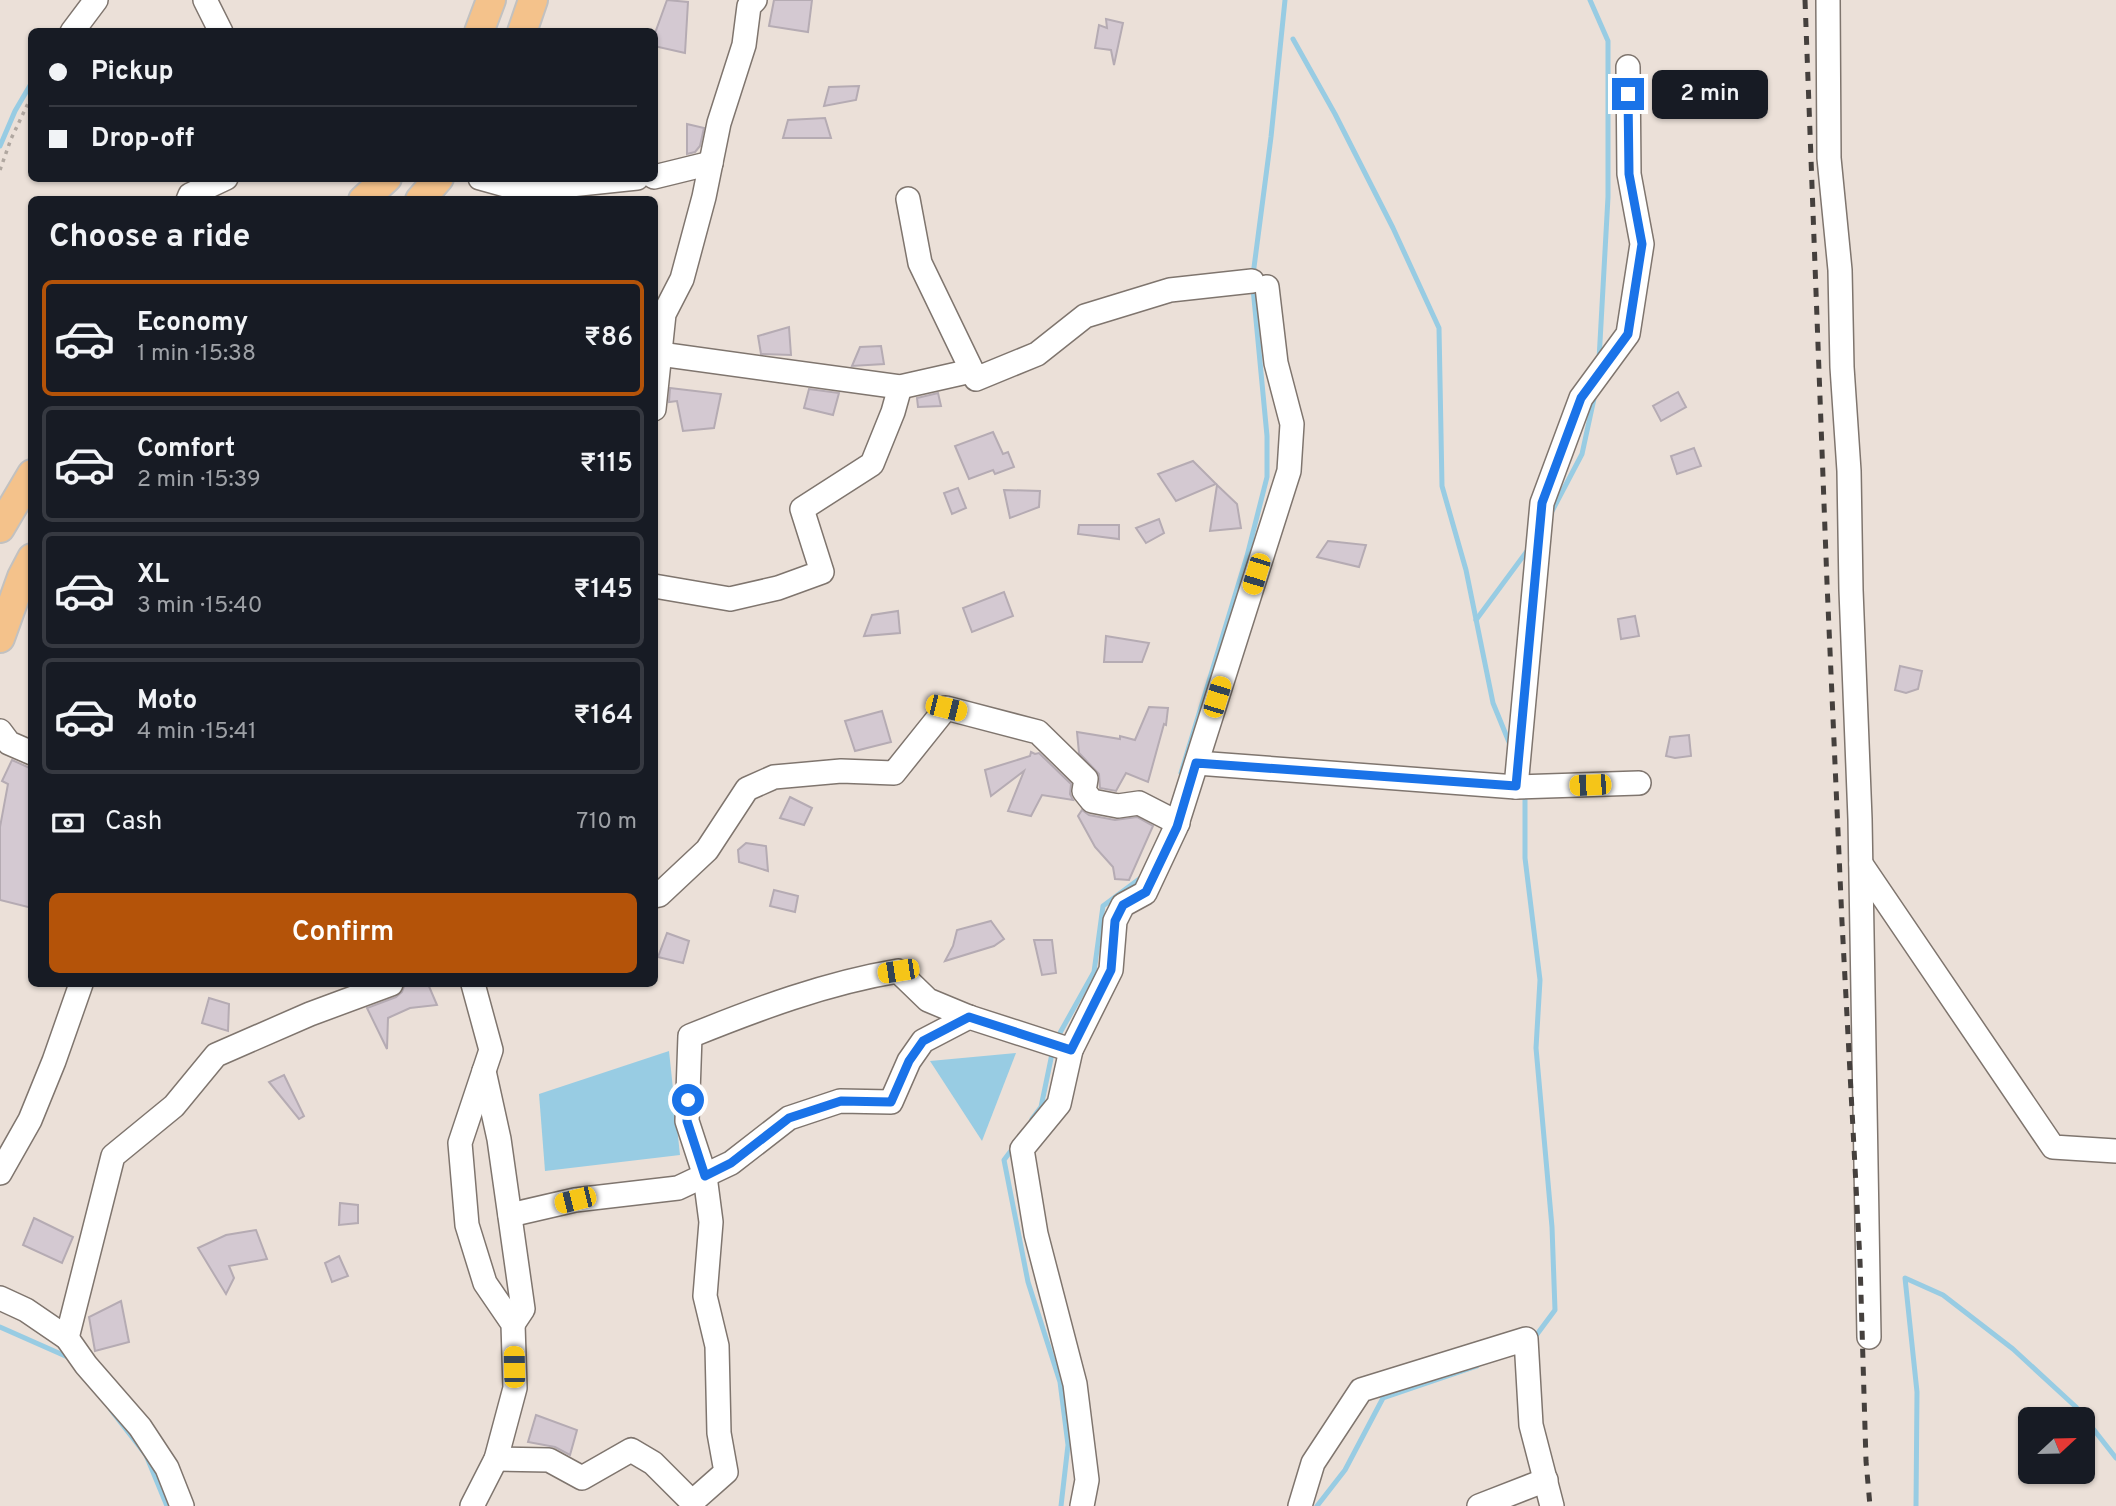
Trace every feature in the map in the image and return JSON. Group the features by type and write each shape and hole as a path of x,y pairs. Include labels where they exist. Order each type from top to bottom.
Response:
{"main road":[{"path":"480,28 491,0"},
{"path":"523,28 533,0"},
{"path":"367,196 383,182"},
{"path":"423,196 436,182"},
{"path":"0,528 28,481"},
{"path":"0,638 28,566"}],"street":[{"path":"75,28 96,0"},
{"path":"205,0 219,28"},
{"path":"658,372 664,314 682,279 719,123 744,45 749,6 755,0"},
{"path":"1828,0 1829,158 1840,270 1842,367 1849,471 1861,864 1869,1337"},
{"path":"1516,786 1542,503 1581,398 1628,334 1640,257 1642,244 1629,174 1628,67"},
{"path":"658,176 711,163"},
{"path":"190,196 218,182"},
{"path":"494,182 523,190 599,182"},
{"path":"908,199 920,263 976,379 1037,355 1085,316 1170,290 1260,284 1292,424 1289,471 1178,823 1146,892 1123,905 1115,921 1111,970 1071,1050 1059,1104 1022,1149 1036,1234 1075,1384 1087,1480 1082,1506"},
{"path":"660,354 900,387 971,371"},
{"path":"658,587 730,599 822,572 802,509 872,464 900,387"},
{"path":"658,895 706,850 747,789 774,777 841,771 894,773 946,708 1038,732 1086,779 1084,791 1092,801 1118,806 1139,803 1178,823"},
{"path":"0,731 9,743 28,751"},
{"path":"1196,763 1516,786 1639,783"},
{"path":"1861,864 2053,1147 2116,1151"},
{"path":"496,1459 548,1460 582,1478 631,1450 653,1463 692,1502 726,1472 719,1433 717,1346 705,1296 712,1222 705,1176 687,1121 690,1036 751,1011 855,978 898,971 928,1000 969,1017 1071,1050"},
{"path":"0,1173 30,1120 80,987"},
{"path":"66,1338 113,1156 174,1106 216,1055 310,1014 383,987"},
{"path":"472,1506 496,1459 515,1388 513,1324 485,1283 467,1225 460,1143 491,1050 474,987"},
{"path":"510,1215 575,1200 678,1188 731,1163 789,1118 841,1101 891,1102 909,1061 923,1041 969,1017"},
{"path":"484,1071 499,1139 523,1309 513,1324"},
{"path":"0,1298 26,1310 66,1338 140,1427 167,1468 182,1506"},
{"path":"1300,1506 1313,1463 1362,1390 1527,1348 1531,1425 1552,1506"},
{"path":"1479,1506 1546,1480"}],"path":[{"path":"0,170 10,139 28,103"}],"water":[{"path":"669,1051 680,1155 545,1171 539,1094"},
{"path":"1016,1053 982,1141 930,1061"}],"building":[{"path":"667,0 688,2 685,53 658,47 657,28"},
{"path":"774,0 812,0 808,32 769,26"},
{"path":"1106,19 1123,23 1114,65 1111,50 1095,48 1099,25 1107,28"},
{"path":"859,86 856,100 824,106 829,87"},
{"path":"825,118 831,138 783,138 788,120"},
{"path":"687,124 704,128 700,146 695,152 687,154"},
{"path":"789,327 791,355 761,354 758,336"},
{"path":"881,346 884,364 852,366 860,347"},
{"path":"670,388 721,394 714,428 683,431 677,401 669,402"},
{"path":"809,389 839,393 833,415 804,408"},
{"path":"1678,392 1686,407 1661,421 1653,406"},
{"path":"938,393 941,406 918,407 917,398"},
{"path":"993,432 1003,454 1008,452 1014,467 995,474 993,470 969,479 955,446"},
{"path":"1694,448 1701,466 1677,474 1671,456"},
{"path":"1193,461 1216,484 1176,501 1158,474"},
{"path":"1217,485 1237,504 1241,528 1210,531"},
{"path":"958,488 966,508 952,514 944,493"},
{"path":"1004,490 1040,491 1039,507 1010,518"},
{"path":"1159,519 1164,533 1146,543 1136,528"},
{"path":"1079,525 1119,525 1119,539 1078,534"},
{"path":"1328,541 1366,545 1359,567 1317,557"},
{"path":"1004,592 1013,616 972,632 963,608"},
{"path":"898,611 900,633 864,636 872,615"},
{"path":"1635,616 1639,636 1621,639 1618,619"},
{"path":"1106,636 1149,643 1142,662 1104,662"},
{"path":"1900,666 1922,671 1918,689 1906,693 1895,690"},
{"path":"1149,707 1168,708 1166,725 1164,724 1148,782 1126,773 1116,791 1100,788 1099,774 1079,753 1077,732 1135,740"},
{"path":"882,711 891,742 855,751 845,721"},
{"path":"1689,735 1691,756 1666,756 1670,737"},
{"path":"1031,752 1039,753 1071,784 1070,794 1073,800 1042,795 1031,816 1008,811 1024,771 991,796 985,770 1030,756"},
{"path":"12,760 28,767 28,907 0,900 0,827 8,784 2,781"},
{"path":"790,797 812,808 804,825 780,818"},
{"path":"1082,810 1089,815 1115,820 1137,817 1153,826 1129,880 1115,879 1113,867 1095,847 1078,816"},
{"path":"746,843 766,846 768,871 739,862 738,850"},
{"path":"774,890 798,896 795,912 770,906"},
{"path":"991,921 1004,939 994,946 945,961 957,930"},
{"path":"667,933 689,941 683,963 658,957"},
{"path":"1034,940 1052,940 1056,973 1042,975"},
{"path":"404,987 429,987 437,1005 410,1008 388,1018 387,1049 367,1008 402,992"},
{"path":"209,998 229,1004 228,1031 202,1023"},
{"path":"284,1075 304,1116 299,1119 269,1082"},
{"path":"340,1203 358,1205 358,1223 339,1225"},
{"path":"34,1218 73,1237 62,1263 23,1245"},
{"path":"256,1230 267,1259 229,1266 234,1278 226,1294 198,1248 226,1235"},
{"path":"339,1256 348,1276 332,1282 325,1263"},
{"path":"121,1301 129,1342 95,1351 89,1317"},
{"path":"536,1415 577,1430 570,1455 555,1447 528,1442"}],"waterway":[{"path":"1253,275 1285,0"},
{"path":"1590,0 1608,41 1608,197 1599,360"},
{"path":"1293,39 1393,228 1439,328 1442,486 1466,570 1493,703 1511,747"},
{"path":"0,146 28,89"},
{"path":"1181,773 1247,556 1267,477 1267,436 1253,288"},
{"path":"1550,515 1582,454 1595,394"},
{"path":"1476,620 1530,547"},
{"path":"1525,793 1525,858 1540,980 1536,1048 1552,1227 1555,1310 1532,1341"},
{"path":"1056,1040 1094,972 1103,906 1142,877"},
{"path":"1032,1119 1041,1107 1053,1049"},
{"path":"1013,1148 1004,1160 1028,1282 1060,1382 1068,1445 1061,1506"},
{"path":"1916,1506 1917,1392 1905,1278 1943,1295 2013,1349 2076,1407 2116,1458"},
{"path":"0,1327 70,1358"},
{"path":"1317,1506 1345,1470 1383,1398 1477,1366"},
{"path":"111,1410 146,1455 167,1506"}],"railway":[{"path":"1805,0 1827,583 1870,1506"}],"route":[{"path":"688,1100 687,1121 705,1176 731,1163 789,1118 841,1101 891,1102 909,1061 923,1041 969,1017 1071,1050 1111,970 1115,921 1123,905 1146,892 1177,827 1196,763 1516,786 1542,503 1581,398 1628,334 1642,244 1629,174 1628,94"}]}
